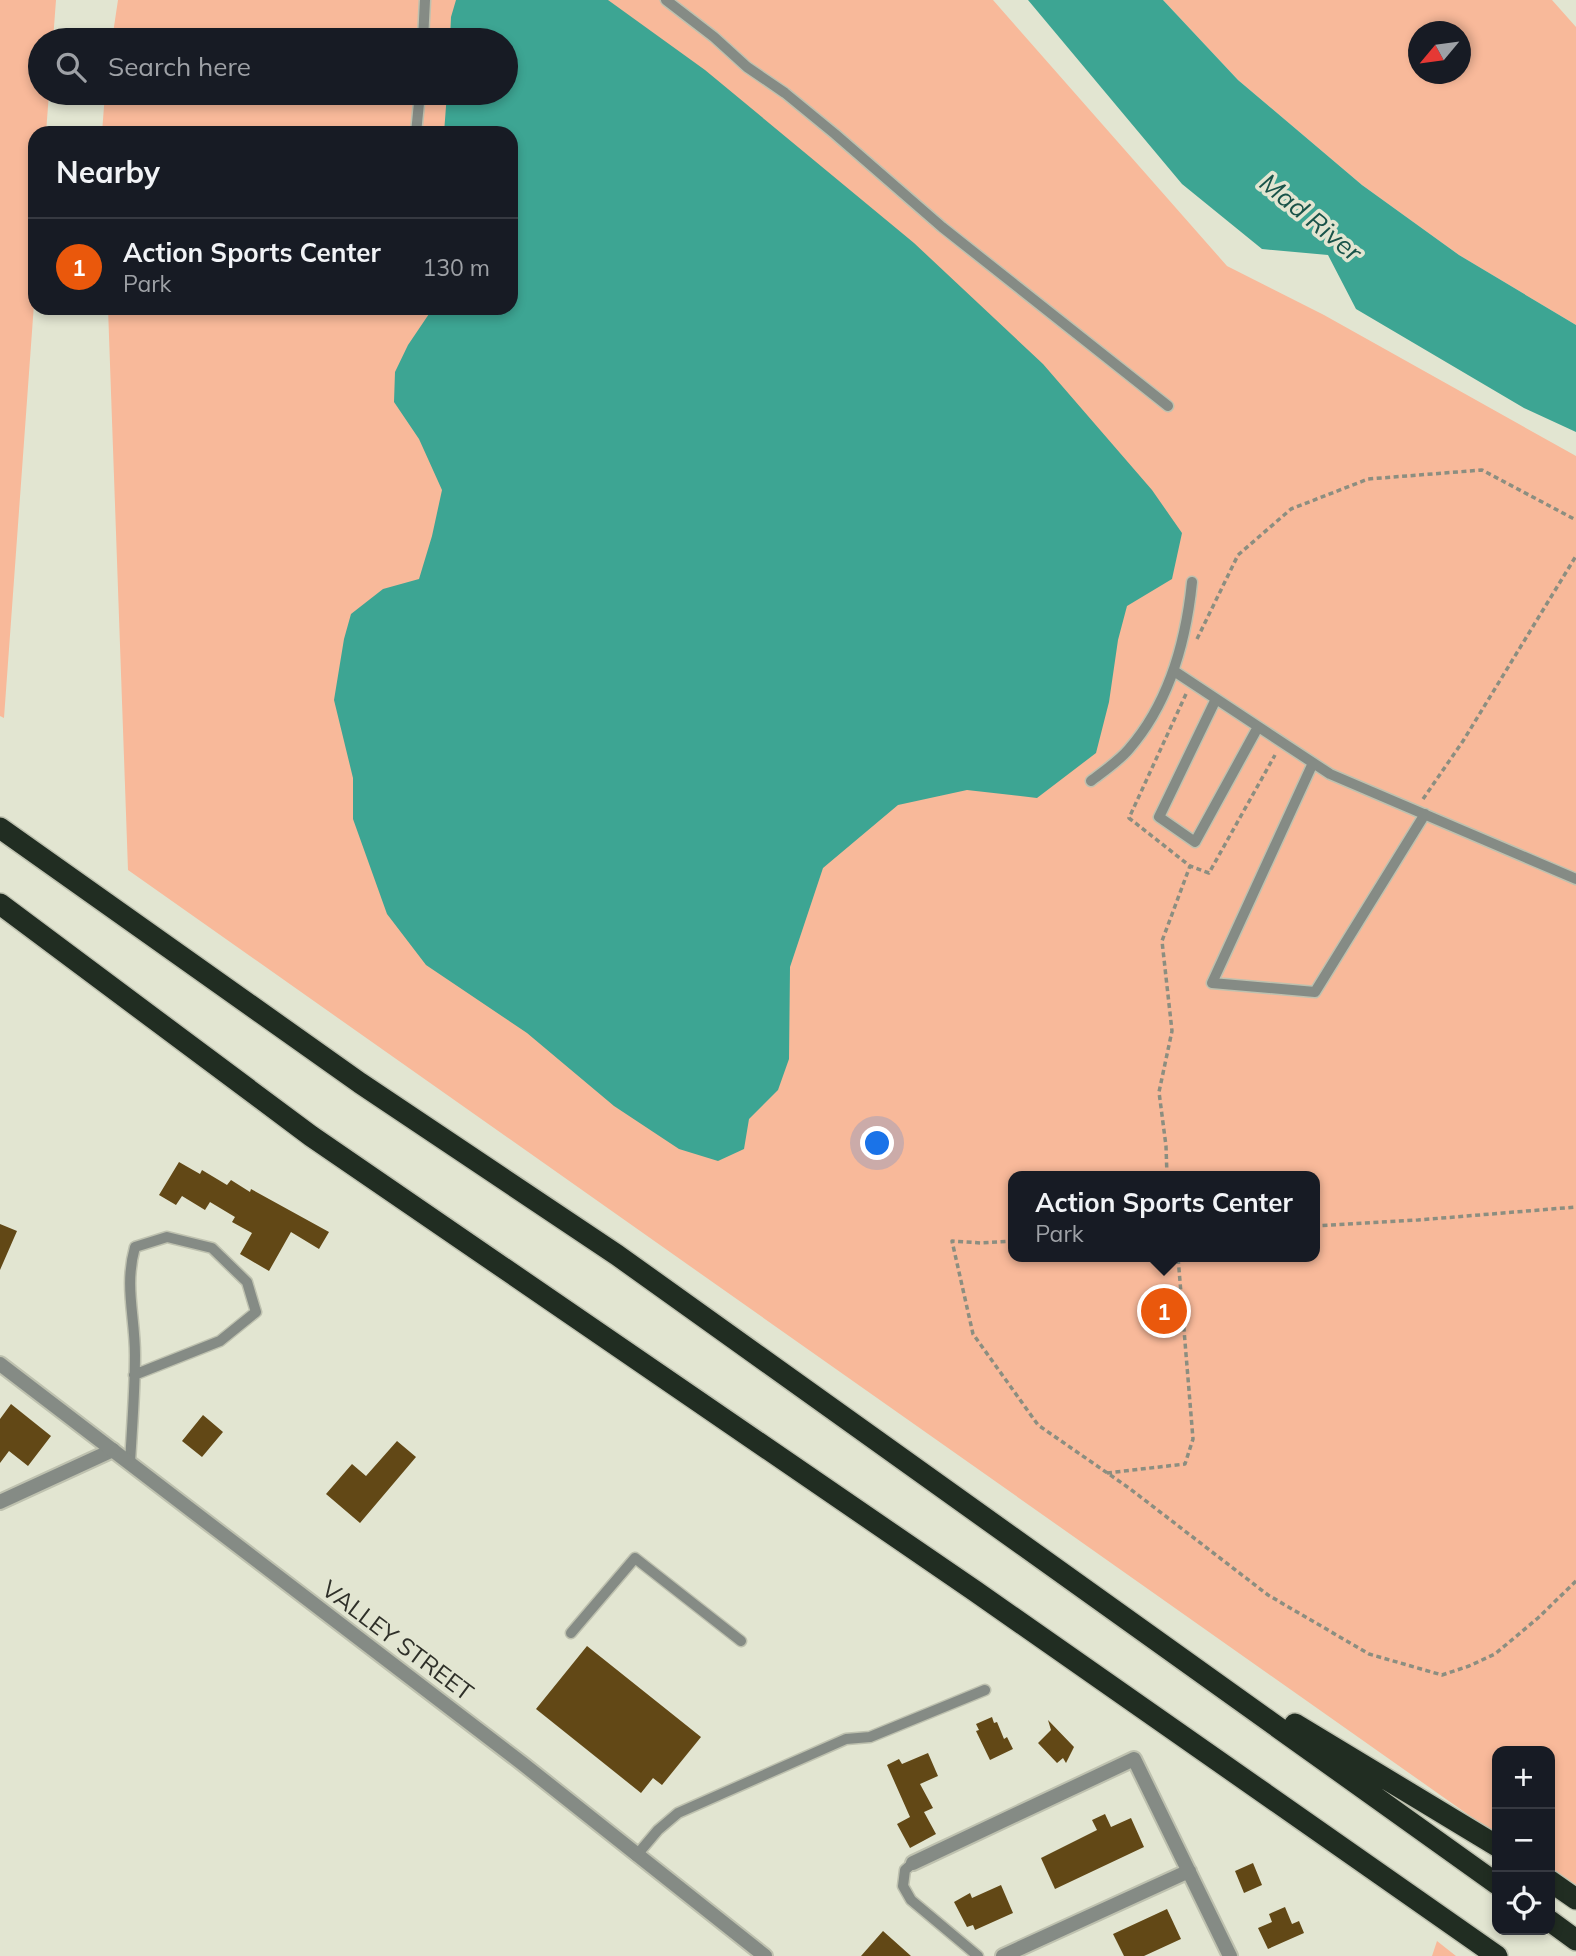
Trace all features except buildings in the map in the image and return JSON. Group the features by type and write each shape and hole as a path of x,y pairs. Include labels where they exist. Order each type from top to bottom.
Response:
{"highway":[{"path":"0,828 360,1083 617,1255 1492,1880"},
{"path":"0,904 310,1136 963,1583 1497,1956"},
{"path":"1152,1637 1492,1843"},
{"path":"1555,1884 1576,1899"},
{"path":"1555,1925 1576,1940"}],"street":[{"name":"VALLEY STREET","path":"0,1364 514,1757 765,1956"},
{"path":"0,1502 113,1450"},
{"path":"913,1863 1134,1759 1230,1956"},
{"path":"1003,1956 1189,1871"}],"lane":[{"path":"424,28 425,0"},
{"path":"666,0 747,67 785,93 835,134 942,227 1168,406"},
{"path":"417,126 419,105"},
{"path":"1091,780 1128,750 1149,721 1174,671 1188,623 1192,582"},
{"path":"1174,671 1330,774 1576,879"},
{"path":"1216,699 1159,817 1195,842 1258,727"},
{"path":"1313,763 1212,983 1315,992 1425,814"},
{"path":"130,1462 135,1353 129,1294 130,1266 135,1247 167,1237 212,1248 247,1282 256,1312 220,1341 134,1375"},
{"path":"571,1633 635,1558 741,1641"},
{"path":"636,1856 658,1829 678,1814 712,1797 846,1739 870,1737 985,1690"},
{"path":"913,1863 905,1870 904,1886 911,1900 978,1956"}],"path":[{"path":"1197,639 1238,555 1292,509 1368,479 1482,470 1576,520"},
{"path":"1422,801 1463,741 1576,556"},
{"path":"1167,1171 1159,1092 1172,1031 1162,942 1190,866 1209,873 1275,755 1308,776"},
{"path":"1320,1226 1576,1207"},
{"path":"1008,1241 952,1241 973,1334 1038,1425 1107,1473 1268,1595 1314,1624 1369,1654 1442,1675 1495,1654 1576,1581"},
{"path":"1107,1473 1185,1464 1193,1439 1178,1262"}],"shaded area":[{"path":"0,0 56,0 54,28 28,28 28,105 48,105 47,126 28,126 28,315 33,315 4,718 0,716"},
{"path":"118,0 993,0 1227,266 1324,315 1576,456 1576,1891 1555,1876 1555,1746 1492,1746 1492,1831 128,870 108,315 518,315 518,126 103,126 104,105 518,105 518,28 114,28"},
{"path":"1163,0 1552,0 1576,27 1576,325 1459,255 1362,185 1238,80"},
{"path":"1437,1941 1456,1956 1432,1956"}],"water":[{"path":"456,0 608,0 705,70 914,243 1043,364 1152,490 1182,533 1172,579 1127,606 1118,640 1109,702 1096,753 1037,798 967,790 898,805 823,868 790,967 789,1059 778,1090 749,1119 744,1149 718,1161 679,1149 614,1106 527,1033 426,965 387,914 353,819 353,778 334,700 344,639 351,614 383,589 419,579 442,490 419,439 394,402 395,372 408,345 428,315 518,315 518,126 445,126 446,105 518,105 518,28 451,28"},
{"name":"Mad River","path":"1028,0 1163,0 1238,80 1362,185 1459,255 1576,325 1576,432 1524,408 1356,309 1328,255 1262,249 1182,184"}],"place":[{"name":"Action Sports Center","path":"1164,1311"}]}
